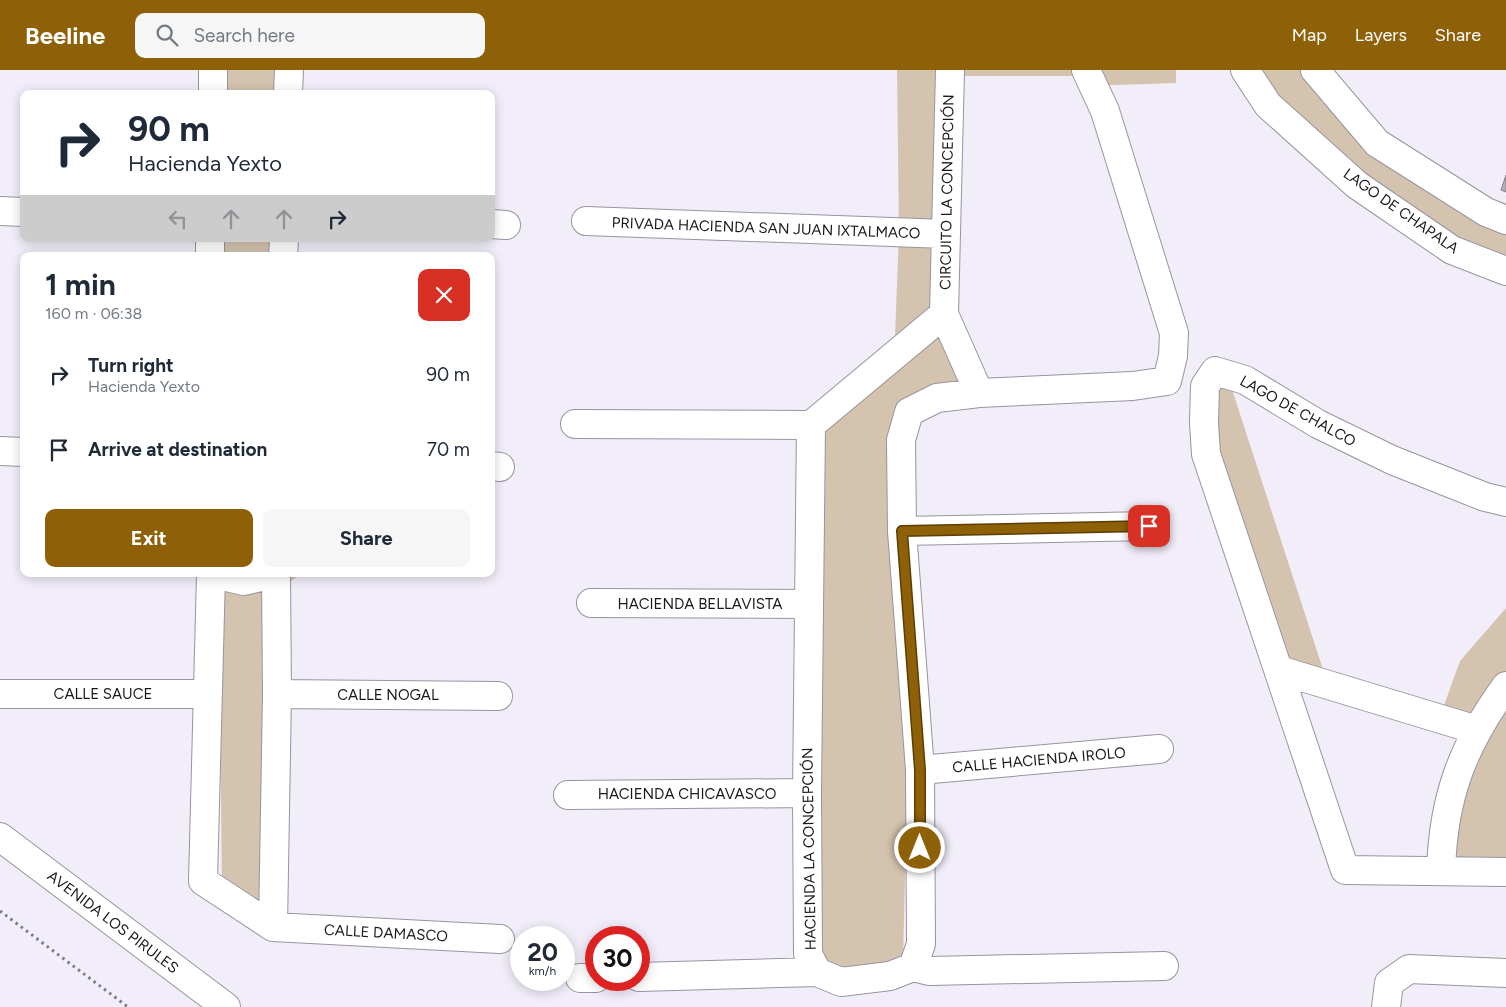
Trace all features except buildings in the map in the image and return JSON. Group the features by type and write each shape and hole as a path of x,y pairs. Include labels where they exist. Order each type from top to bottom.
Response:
{"street":[{"path":"213,70 213,90"},
{"path":"288,90 289,70"},
{"name":"CIRCUITO LA CONCEPCIÓN","path":"944,314 950,70"},
{"path":"1086,70 1105,111 1174,333 1173,356 1168,379 1133,386 979,393 937,398 909,412 901,440 902,531 920,770 921,944 913,967 929,971 1164,966"},
{"name":"LAGO DE CHAPALA","path":"1245,70 1268,105 1357,185 1452,250 1506,271"},
{"path":"1316,70 1377,143 1486,212 1506,220"},
{"path":"0,211 20,212"},
{"name":"PRIVADA HACIENDA SAN JUAN IXTALMACO","path":"586,221 946,234"},
{"path":"575,424 811,424 944,314 979,393"},
{"name":"LAGO DE CHALCO","path":"1506,502 1440,480 1392,460 1318,424 1245,380 1215,371 1205,386 1204,423 1206,454 1345,870 1506,872"},
{"name":"HACIENDA LA CONCEPCIÓN","path":"811,424 807,793 808,954 817,972 841,982 890,976 913,967"},
{"path":"0,451 20,452"},
{"path":"902,531 1149,526"},
{"path":"212,577 206,694 203,881 273,927"},
{"path":"224,577 244,582 263,577"},
{"path":"273,927 277,694 275,577"},
{"name":"HACIENDA BELLAVISTA","path":"591,603 809,604"},
{"path":"1279,670 1477,730"},
{"path":"1441,871 1450,793 1465,752 1506,686"},
{"name":"CALLE SAUCE","path":"0,694 206,694"},
{"name":"CALLE NOGAL","path":"277,694 498,696"},
{"name":"CALLE HACIENDA IROLO","path":"920,770 1159,748"},
{"name":"HACIENDA CHICAVASCO","path":"568,795 807,793"},
{"name":"AVENIDA LOS PIRULES","path":"0,837 226,1007"},
{"name":"CALLE DAMASCO","path":"273,927 500,939"},
{"path":"1386,1007 1388,983 1409,969 1506,973"},
{"path":"650,977 817,972"}],"path":[{"path":"0,911 128,1007"}],"shaded area":[{"path":"211,70 287,70 286,90 211,90"},
{"path":"897,70 948,70 945,235 963,390 909,408 908,750 903,963 818,968 814,426 894,362 899,233"},
{"path":"956,70 1176,70 1176,83 1085,86 1081,76 955,76"},
{"path":"1242,70 1309,70 1343,105 1506,211 1506,265 1395,208"},
{"path":"211,242 283,242 283,252 211,252"},
{"path":"1215,371 1227,374 1328,685 1279,670 1206,454"},
{"path":"198,577 297,577 281,588 268,919 222,888 220,702 213,588"},
{"path":"1506,608 1506,872 1441,871 1477,731 1439,719 1460,661"}],"route":[{"path":"920,848 920,770 902,531 1149,526"}]}
